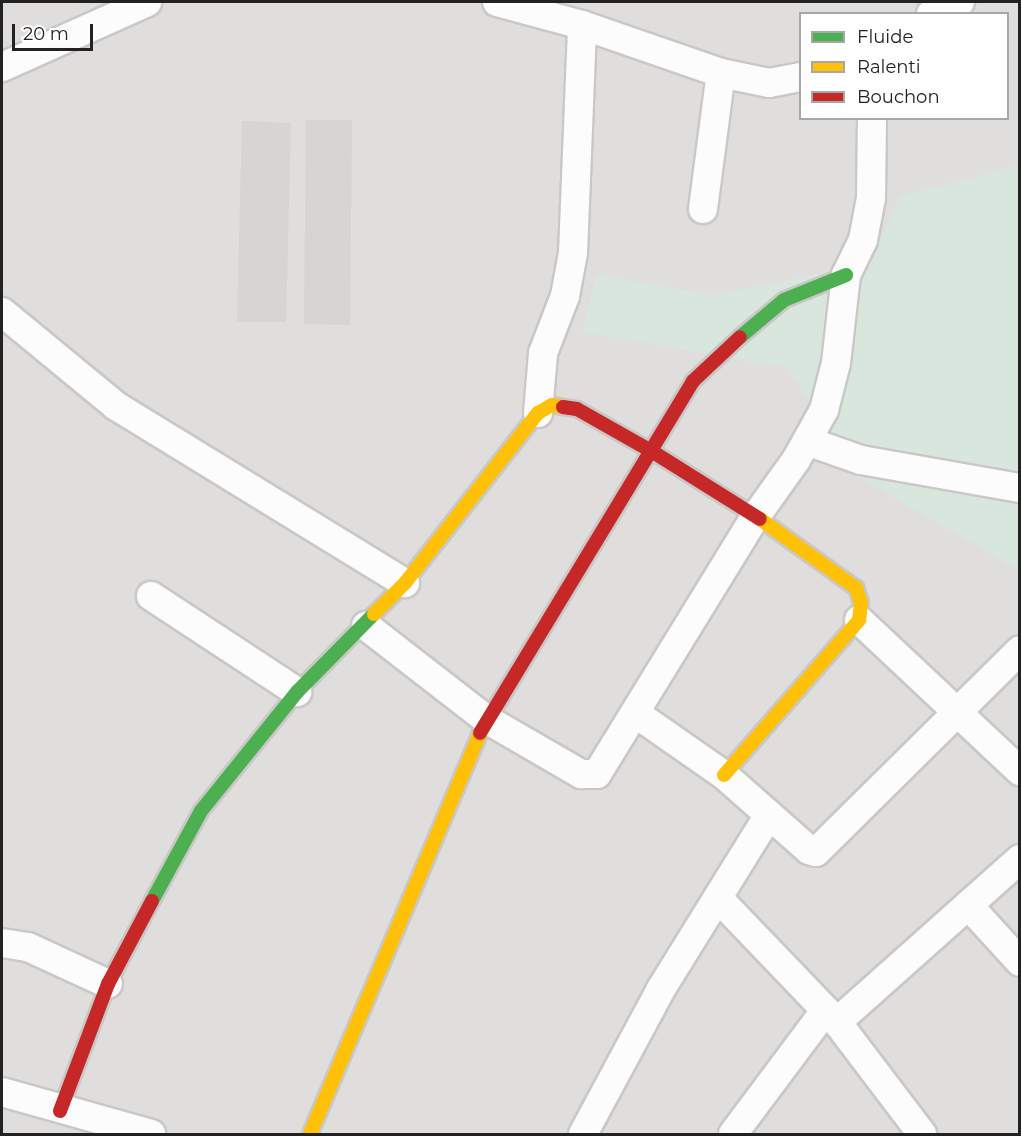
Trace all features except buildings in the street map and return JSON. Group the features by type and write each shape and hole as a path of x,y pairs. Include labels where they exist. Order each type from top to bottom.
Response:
{"street":[{"path":"2,67 147,2"},
{"path":"497,2 582,25 721,73 769,83 799,76"},
{"path":"936,12 960,2"},
{"path":"538,413 543,353 565,296 573,253 582,25"},
{"path":"703,209 721,73"},
{"path":"366,626 486,720 549,759 591,777 597,774 756,516 807,441 824,410 836,363 846,275 863,240 871,198 872,120"},
{"path":"310,1134 486,720 654,452 693,381 756,322 784,300 846,275"},
{"path":"2,312 116,406 405,583"},
{"path":"60,1111 108,984 201,811 297,692 366,626 405,583 538,413 552,405 577,409 654,452 756,516 856,588 861,603 859,620 724,775"},
{"path":"807,441 861,460 1020,488"},
{"path":"151,596 297,692"},
{"path":"859,620 958,709 1020,771"},
{"path":"635,713 724,775 809,850 816,852 1020,650"},
{"path":"583,1134 661,989 769,815"},
{"path":"733,1134 831,1016 968,905 1020,859"},
{"path":"718,898 831,1016 908,1129"},
{"path":"968,905 1020,962"},
{"path":"2,943 28,947 108,984"},
{"path":"2,1092 60,1111 151,1134"}],"shaded area":[{"path":"2,2 1019,2 1019,1134 2,1134"},
{"path":"1019,165 1019,570 854,475 788,368 582,332 597,274 711,295 871,263 899,196"}],"traffic: fast":[{"path":"740,337 784,300 846,275"},
{"path":"152,901 201,811 297,692 374,614"}],"traffic: slow":[{"path":"374,614 405,583 538,413 552,405 563,407"},
{"path":"724,775 859,620 861,603 856,588 760,519"},
{"path":"310,1134 480,733"}],"traffic: jam":[{"path":"480,733 693,381 740,337"},
{"path":"563,407 577,409 653,452 760,519"},
{"path":"60,1111 108,984 152,901"}]}
